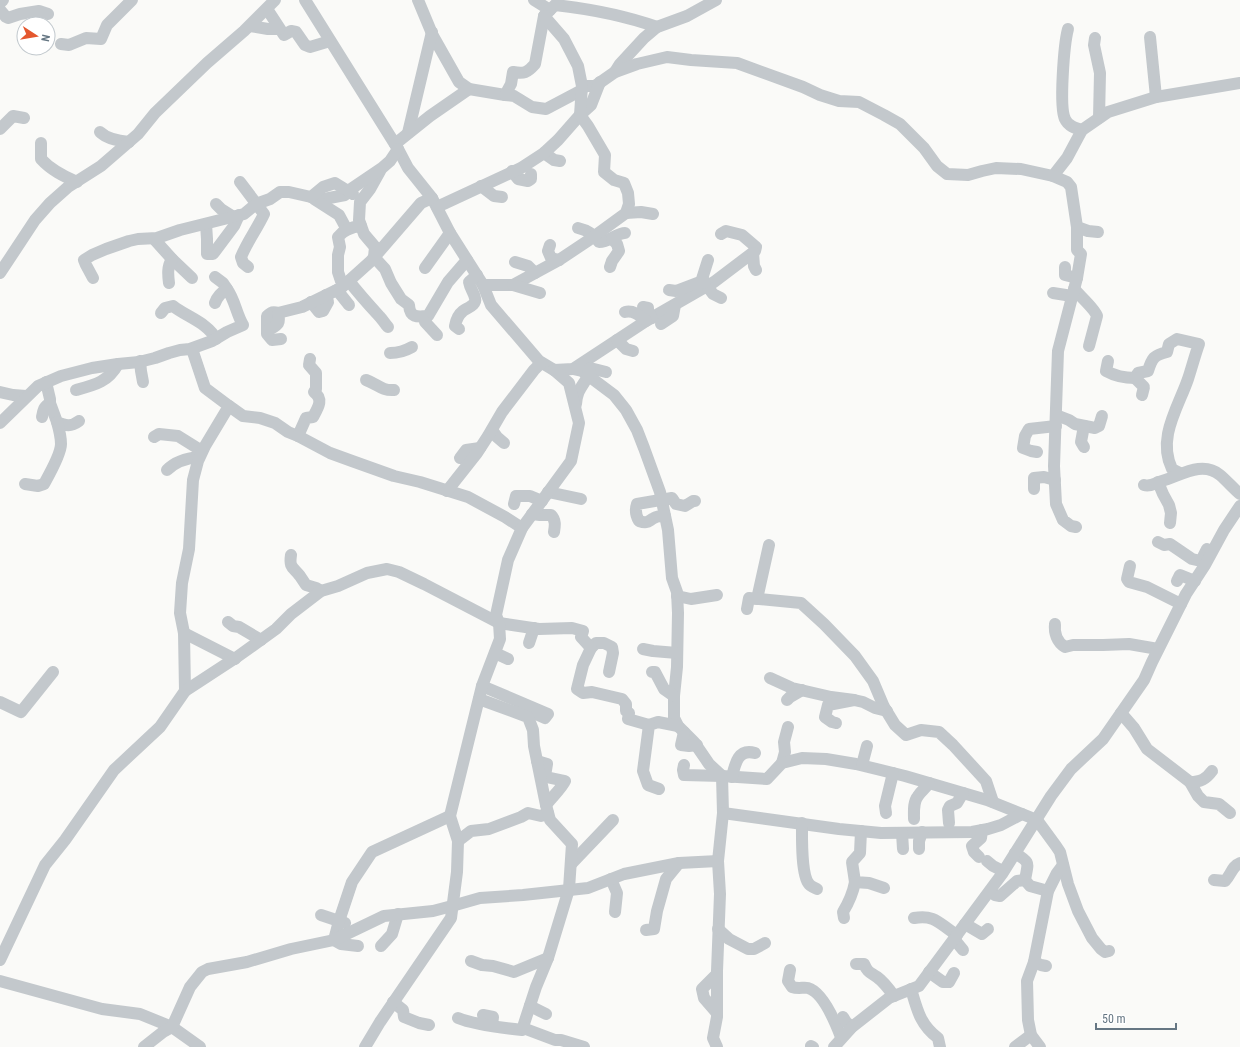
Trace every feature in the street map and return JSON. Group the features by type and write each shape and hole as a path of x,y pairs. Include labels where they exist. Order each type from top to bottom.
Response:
{"street":[{"path":"0,3 3,0"},
{"path":"0,10 8,18 20,14 39,11 48,14 38,0"},
{"path":"61,44 68,45 86,38 101,39 107,25 132,0"},
{"path":"305,0 408,168 434,202 450,233 480,280 491,305 541,362 554,370 569,383 579,423 571,460 522,528 508,560 496,615 499,623 500,639 482,686 450,816 458,841 457,872 451,918 380,1022 365,1047"},
{"path":"418,0 432,32 459,82 469,89 514,96 532,107 546,109 582,88 595,86 615,72 637,64 667,57 737,63 803,86 820,95 839,101 859,102 884,115 900,124 924,148 937,166 947,174 968,175 996,168 1021,169 1053,176 1067,182 1071,187"},
{"path":"534,0 547,13 564,39 578,66 582,88 580,115 605,155 604,172 614,180 624,183 628,193 629,204 626,213"},
{"path":"615,72 620,64 644,38 657,27 687,16 716,0"},
{"path":"0,273 35,220 50,203 101,166 138,134 155,113 180,97 207,63 250,26 271,4 280,29 284,35 291,31 296,32 305,45 310,47 330,41"},
{"path":"505,95 511,84 513,72 524,73 530,70 535,64 547,13 555,5 590,9 634,19 657,27"},
{"path":"250,26 280,29"},
{"path":"1068,29 1065,51 1062,110 1065,120 1072,127 1082,130"},
{"path":"408,133 432,32"},
{"path":"1150,37 1156,98"},
{"path":"1096,38 1094,45 1100,73 1099,118"},
{"path":"281,339 272,340 267,334 267,331 275,327 278,323 278,313 302,307 340,287 374,257 421,203 434,202 481,186 521,168 544,153 558,140 580,115 591,106 600,82"},
{"path":"1053,176 1064,162 1082,130 1108,112 1156,98 1240,83"},
{"path":"348,191 390,161 396,147 408,133 469,89"},
{"path":"0,129 13,116 24,118"},
{"path":"100,132 103,135 116,140 129,142"},
{"path":"41,143 41,158 46,165 77,182"},
{"path":"544,153 554,160 560,161"},
{"path":"1064,162 1071,187 1077,227 1077,250 1081,254 1074,288 1059,329 1054,466 1056,504 1063,520 1071,526 1076,527"},
{"path":"382,168 370,189 360,202 358,220 364,234 375,247 374,257 385,269 391,283 401,299 409,305 413,316 428,316 448,282 467,260"},
{"path":"512,171 518,179 528,181 531,179 532,174"},
{"path":"240,182 264,214 241,258 243,263 248,267"},
{"path":"311,197 322,187 335,183 356,195 360,202"},
{"path":"481,186 494,196 502,198"},
{"path":"93,278 84,260 92,255 138,239 154,239 180,230 244,214 256,204 270,199 280,192 289,192 311,197 339,215 348,229"},
{"path":"216,204 221,209 235,216"},
{"path":"513,286 559,260 626,213 641,212 653,214"},
{"path":"206,224 207,254 213,254 234,226 235,216"},
{"path":"349,305 340,287 341,280 338,272 338,255 340,247 338,237 341,233 352,227 361,226"},
{"path":"1077,227 1088,231 1098,232"},
{"path":"578,228 595,236 599,242 612,239 622,233 625,233"},
{"path":"575,407 576,396 589,367 618,340 653,321 755,251 756,247 742,235 726,231 721,234"},
{"path":"425,268 450,233"},
{"path":"154,239 192,278"},
{"path":"610,267 619,251 617,244 612,239"},
{"path":"550,245 548,251 551,258 559,260"},
{"path":"753,253 754,266 756,270"},
{"path":"169,283 168,270 172,259"},
{"path":"708,260 702,279 713,294 721,298"},
{"path":"515,262 528,266 535,273"},
{"path":"1065,266 1065,275 1074,288 1088,304 1096,310 1097,316 1090,346"},
{"path":"0,423 26,396 38,386 46,382 61,376 118,364 140,362 174,351 192,349 243,325 232,297 223,283 215,277"},
{"path":"459,329 455,326 456,320 462,312 471,307 475,302 469,282 480,280 540,292"},
{"path":"669,290 676,291 697,283 706,284"},
{"path":"340,287 373,310 382,318 384,324 388,327"},
{"path":"1053,293 1074,288"},
{"path":"216,303 218,297 227,289"},
{"path":"161,313 165,308 173,306 187,316 203,324 214,334 216,339"},
{"path":"644,307 648,308 648,312 653,321"},
{"path":"625,312 630,311 653,321"},
{"path":"425,322 438,335"},
{"path":"1135,378 1138,373 1148,370 1151,361 1158,354 1167,352 1169,344 1178,338 1199,344 1172,418 1168,434 1168,460 1172,469 1180,473"},
{"path":"618,340 626,349 633,351"},
{"path":"390,353 403,352 412,348"},
{"path":"192,349 206,388 243,416 260,418 275,423 288,432 330,453 352,461 394,476 420,482 468,497 522,528"},
{"path":"298,436 306,418 313,417 320,400 318,395 314,392 316,389 316,372 309,365 310,359"},
{"path":"1108,361 1106,371 1114,376 1135,378 1144,387 1142,395"},
{"path":"140,362 143,382"},
{"path":"447,491 480,448 502,412 541,362"},
{"path":"76,390 96,384 108,378 118,364"},
{"path":"554,370 589,367 606,372"},
{"path":"589,367 626,410 637,430 662,500 668,530 672,578 677,596 678,653 674,696 674,718 709,764 727,776"},
{"path":"366,380 387,390 394,390"},
{"path":"25,484 38,486 44,484 61,446 60,434 50,403 46,382"},
{"path":"0,392 26,396"},
{"path":"42,418 43,410 46,405 50,403"},
{"path":"185,691 184,633 180,613 182,583 189,549 193,480 201,454 229,406"},
{"path":"1037,452 1022,448 1025,436 1029,429 1056,420 1069,420 1075,424 1095,428 1099,426 1102,416"},
{"path":"57,422 72,426 79,421"},
{"path":"1084,426 1081,442 1084,447"},
{"path":"492,430 496,437 504,443"},
{"path":"154,437 159,434 178,436 201,454"},
{"path":"460,458 466,450 480,448"},
{"path":"167,470 178,462 201,454"},
{"path":"1144,485 1149,486 1180,473 1194,469 1205,469 1220,474 1240,494"},
{"path":"1034,489 1034,478 1044,477 1055,480"},
{"path":"1158,482 1169,504 1171,513 1170,523"},
{"path":"514,504 516,496 581,499"},
{"path":"665,516 655,517 651,521 639,521 635,508 637,504 672,498 676,504 685,506 695,501"},
{"path":"837,1042 852,1026 889,998 919,986 956,937 976,903 990,891 1051,796 1071,769 1103,739 1144,680 1181,604 1205,566 1224,530 1240,506"},
{"path":"532,514 551,515 555,523 554,532"},
{"path":"1158,542 1164,545 1170,544 1192,559 1201,561 1210,544 1217,543"},
{"path":"757,599 769,545"},
{"path":"291,555 291,567 301,576 306,585 321,591"},
{"path":"1130,566 1127,579 1129,582 1147,587 1181,604"},
{"path":"0,960 45,865 65,840 114,770 160,726 185,691 276,629 291,614 321,591 338,586 354,577 387,569 399,572 424,584 499,623 534,628 572,628 583,631 581,638 591,648"},
{"path":"1177,581 1180,575 1195,581"},
{"path":"677,596 693,598 717,596"},
{"path":"678,617 681,609 693,598"},
{"path":"747,609 749,598 801,603 855,656 873,681 895,725 906,735 920,730 939,732 986,781 993,802"},
{"path":"228,622 233,626 240,627 261,640"},
{"path":"1055,624 1054,629 1056,638 1065,646 1129,644 1158,649"},
{"path":"529,643 534,628"},
{"path":"184,633 234,659"},
{"path":"608,672 613,653 612,647 604,643 596,643 591,648 583,664 577,689 583,693 592,692 622,699 626,704 626,711 629,713 628,719 649,725 658,722 681,729"},
{"path":"644,649 678,653"},
{"path":"495,653 508,659"},
{"path":"0,702 21,712 53,672"},
{"path":"652,672 655,672 664,689 674,696"},
{"path":"770,678 792,688 831,697 863,702 875,708 887,711"},
{"path":"482,686 526,710 533,730 534,746 550,820 572,844 570,889 548,958 523,1028"},
{"path":"787,700 802,690"},
{"path":"479,700 526,710"},
{"path":"836,723 832,722 826,717 828,705 854,700"},
{"path":"1121,713 1134,728 1147,748 1190,782 1198,796 1204,802 1219,804 1230,813"},
{"path":"649,725 643,771 648,785 660,789"},
{"path":"684,765 684,775 727,776 767,780 782,763 785,752 784,742 788,727"},
{"path":"862,765 867,746"},
{"path":"717,1047 713,1038 717,1013 720,894 718,861 727,776 741,754 750,751 755,753"},
{"path":"782,763 802,758 862,765 893,772 993,802 1037,820 1060,852 1068,884 1078,911 1092,938 1101,949 1105,952 1109,951"},
{"path":"458,841 471,831 489,829 528,813 540,816 547,809 556,792 564,785 565,781 546,777 547,764 537,761"},
{"path":"1190,782 1198,782 1207,778 1212,771"},
{"path":"886,813 885,806 893,772"},
{"path":"914,819 914,808 917,796 929,783"},
{"path":"949,822 948,810 950,806 957,803 963,793"},
{"path":"723,813 839,829 881,833 958,832 982,830 1002,825 1022,814"},
{"path":"334,940 352,882 372,852 450,816"},
{"path":"571,864 614,820"},
{"path":"802,823 805,875 808,884 817,889"},
{"path":"982,830 980,838 972,846 974,852 993,866 1003,871"},
{"path":"844,918 843,912 851,897 855,882 852,862 860,853 861,831"},
{"path":"919,849 919,841 922,832"},
{"path":"902,833 903,849"},
{"path":"1015,853 1026,859 1028,864 1025,880"},
{"path":"144,1047 172,1027 190,988 202,972 208,969 247,962 291,949 334,940 384,916 433,911 480,898 588,888 624,874 678,863 718,861"},
{"path":"646,930 654,929 657,911 666,879 678,863"},
{"path":"1214,880 1226,881 1235,865 1240,863"},
{"path":"1040,1047 1031,1035 1028,1020 1026,981 1034,962 1048,891 1063,865"},
{"path":"611,879 617,893 615,912"},
{"path":"990,891 995,895 1000,896 1017,881 1025,880"},
{"path":"1025,880 1030,886 1048,891"},
{"path":"855,882 869,883 884,888"},
{"path":"381,946 392,934 398,914"},
{"path":"321,916 339,921 357,929"},
{"path":"914,918 920,917 935,919 956,937 963,950"},
{"path":"965,924 982,934 988,929"},
{"path":"718,929 729,940 748,949 754,949 765,943"},
{"path":"334,940 341,944 358,946"},
{"path":"471,961 514,972 548,958"},
{"path":"1034,962 1046,966"},
{"path":"856,964 864,964 867,971 887,986 894,996"},
{"path":"790,970 788,981 792,987 799,989 808,988 815,993 830,1011 836,1022 837,1042"},
{"path":"929,972 943,982 949,982 954,973"},
{"path":"0,982 102,1009 140,1014 172,1027 200,1047"},
{"path":"912,989 919,1018 932,1034 938,1038 940,1047"},
{"path":"394,1002 403,1010 404,1017 418,1023 429,1025"},
{"path":"530,1006 546,1014"},
{"path":"483,1016 493,1017 492,1025"},
{"path":"843,1017 846,1022 852,1026"},
{"path":"458,1018 465,1021 522,1030 523,1028 550,1038 584,1047"},
{"path":"1015,1047 1031,1035"}]}
